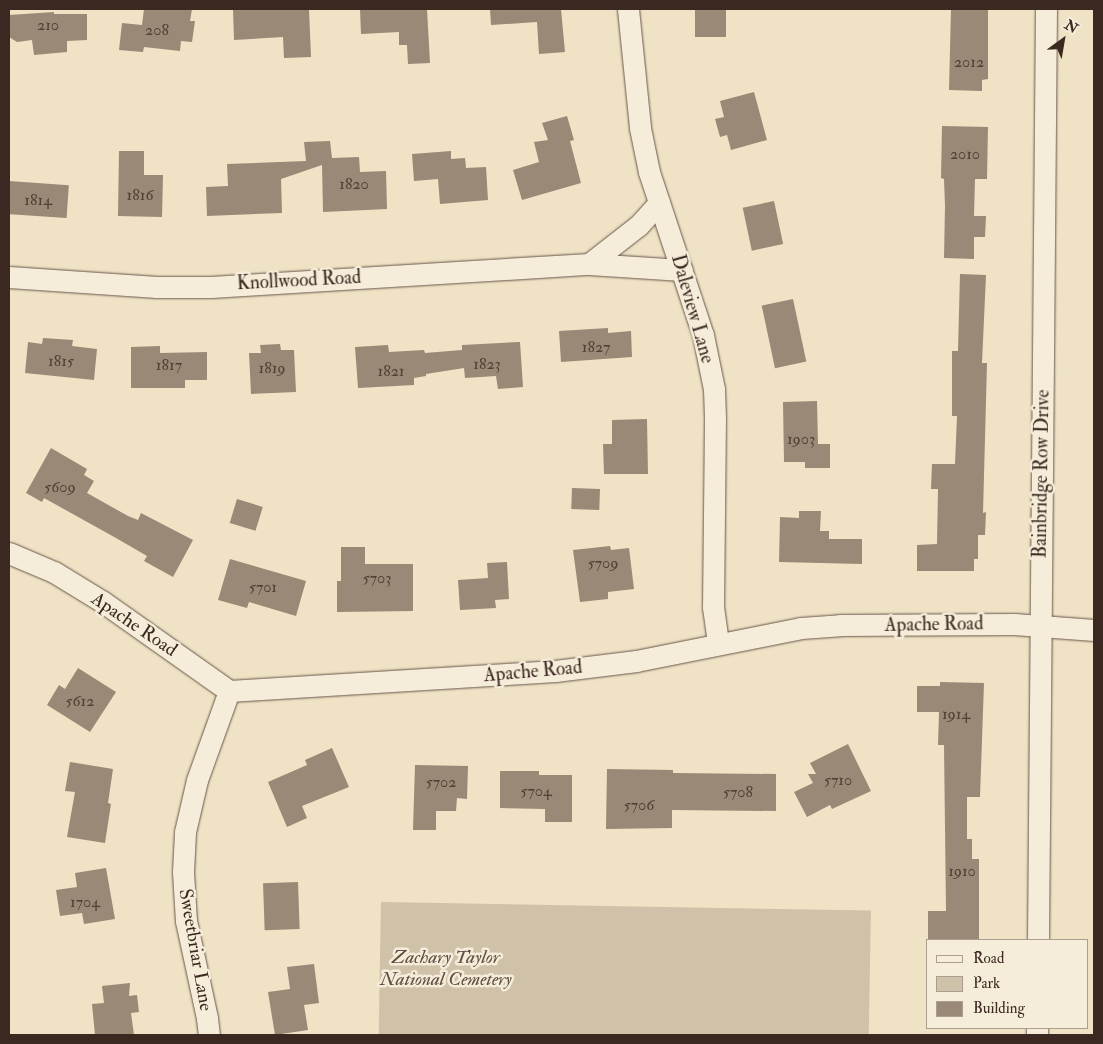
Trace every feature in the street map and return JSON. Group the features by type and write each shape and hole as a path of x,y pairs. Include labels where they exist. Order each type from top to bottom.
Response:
{"street":[{"name":"Daleview Lane","path":"628,9 640,128 649,172 704,335 714,389 713,606 718,644"},
{"name":"Bainbridge Row Drive","path":"1038,939 1046,9"},
{"path":"589,264 639,225 659,203"},
{"name":"Knollwood Road","path":"9,277 157,287 211,287 589,264 682,270"},
{"name":"Apache Road","path":"9,553 54,572 103,602 229,691 555,671 636,661 801,628 840,625 1014,624 1094,630"},
{"name":"Sweetbriar Lane","path":"208,1035 207,1018 186,921 183,872 185,832 197,780 229,691"}],"green space":[{"name":"Zachary Taylor National Cemetery","path":"381,902 871,911 869,1035 379,1035"}],"building":[{"path":"144,9 192,9 190,21 195,21 192,42 181,41 180,51 144,47 143,52 119,50 122,23 142,25"},
{"path":"233,9 309,9 311,57 284,58 283,37 234,40"},
{"path":"360,9 427,9 430,63 408,64 407,45 399,45 399,32 361,34"},
{"path":"490,9 561,9 565,52 539,54 537,22 491,25"},
{"path":"695,9 726,9 726,37 695,37"},
{"path":"951,9 988,9 988,79 982,80 982,91 949,90"},
{"path":"54,12 54,14 87,14 87,40 67,41 67,52 34,55 32,40 17,42 9,37 9,15"},
{"path":"754,92 767,140 731,150 727,135 720,137 715,119 724,117 720,101"},
{"path":"567,116 574,140 570,141 581,183 522,200 513,170 539,162 534,142 548,140 542,123"},
{"path":"942,126 988,127 987,179 975,179 974,216 986,216 985,237 974,237 974,259 944,258 944,179 941,178"},
{"path":"330,141 332,158 359,157 360,172 386,171 387,209 323,212 322,165 281,179 282,213 207,216 206,187 228,186 227,164 306,161 304,142"},
{"path":"119,151 144,151 144,175 163,175 162,217 118,216"},
{"path":"451,151 451,159 465,158 466,168 486,167 488,200 440,204 438,179 414,181 412,154"},
{"path":"9,181 69,185 67,218 9,214"},
{"path":"774,201 783,244 752,251 743,208"},
{"path":"960,274 986,275 982,363 987,363 983,513 986,512 985,535 978,535 978,559 974,559 974,571 917,571 917,545 937,544 938,489 931,489 932,464 955,464 957,416 952,416 952,351 958,351"},
{"path":"793,299 806,362 775,368 762,306"},
{"path":"608,328 608,333 631,331 632,357 561,362 559,331"},
{"path":"43,338 73,340 72,346 97,349 94,380 25,373 28,342 42,344"},
{"path":"520,342 523,387 498,389 496,376 465,378 464,368 426,374 426,376 414,378 414,385 358,388 355,347 388,345 389,352 424,350 425,353 462,350 462,345"},
{"path":"280,344 281,350 294,350 296,392 251,394 249,353 261,353 260,345"},
{"path":"160,346 160,353 207,352 207,380 185,380 185,388 131,388 131,347"},
{"path":"817,401 818,444 830,444 830,468 805,468 805,462 784,462 783,402"},
{"path":"647,419 648,474 604,474 603,444 612,444 612,420"},
{"path":"51,448 87,469 84,475 94,481 87,493 128,516 138,520 141,513 193,540 173,577 144,561 147,556 116,538 44,498 42,502 26,493"},
{"path":"572,488 600,489 599,510 571,509"},
{"path":"237,499 263,507 256,531 230,523"},
{"path":"799,511 821,511 820,531 829,531 829,539 862,539 862,564 779,562 780,517 799,518"},
{"path":"610,546 611,550 629,548 634,589 608,592 608,599 580,602 573,550"},
{"path":"341,547 365,547 365,564 413,564 413,611 337,612 337,581 341,581"},
{"path":"230,559 306,581 296,616 249,602 247,608 218,600"},
{"path":"507,562 509,599 495,600 496,608 460,610 458,580 488,578 487,563"},
{"path":"78,668 116,692 90,732 47,705 59,685 65,689"},
{"path":"940,682 984,683 980,797 967,797 967,839 972,839 972,859 979,859 979,939 928,939 928,911 946,911 944,745 938,745 939,712 917,712 917,686 940,686"},
{"path":"848,744 871,791 832,809 830,805 807,817 794,792 813,783 808,774 816,774 810,763"},
{"path":"332,748 349,787 302,806 307,818 287,827 268,782 307,765 305,760"},
{"path":"70,762 113,769 108,803 111,804 105,843 67,837 75,792 65,791"},
{"path":"415,765 468,766 467,799 457,798 456,811 436,811 436,830 413,830"},
{"path":"607,769 673,770 673,773 776,774 776,811 672,810 672,828 606,829"},
{"path":"500,771 539,771 539,775 572,775 572,822 545,822 545,809 500,808"},
{"path":"106,868 115,919 84,924 82,913 60,916 56,890 77,887 75,873"},
{"path":"298,882 300,929 265,930 263,883"},
{"path":"314,964 319,1003 304,1005 308,1030 275,1035 268,992 290,989 287,967"},
{"path":"130,983 129,996 137,995 139,1012 131,1013 134,1035 95,1035 92,1004 104,1003 102,986"}]}
